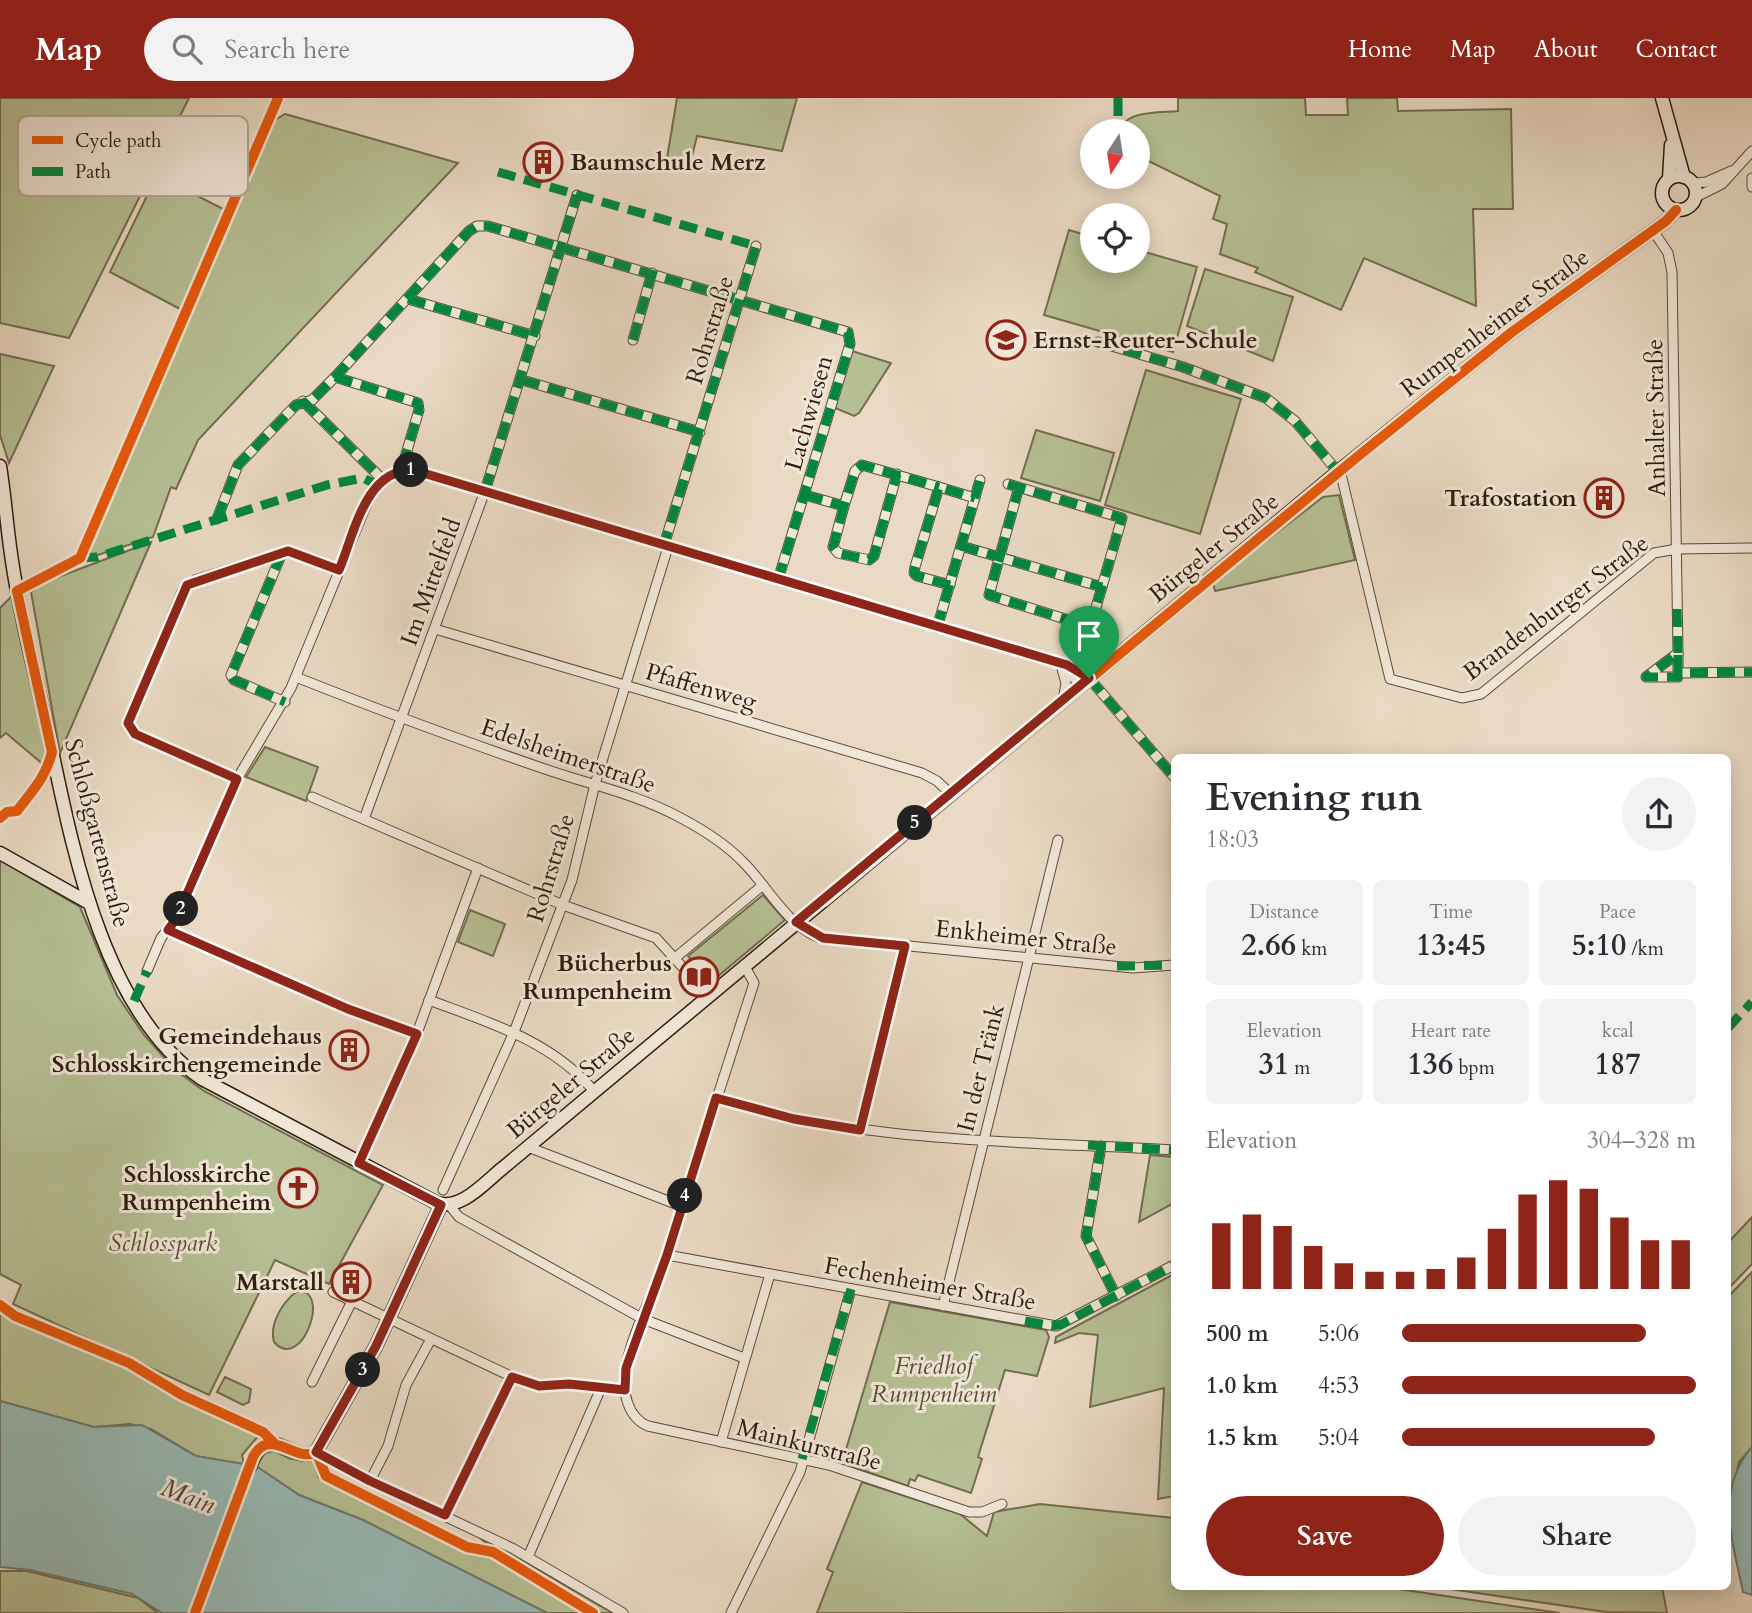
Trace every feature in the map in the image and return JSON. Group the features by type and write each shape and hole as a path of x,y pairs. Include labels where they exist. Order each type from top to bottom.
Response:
{"street":[{"path":"1661,98 1672,137 1696,197"},
{"path":"1652,229 1664,201 1663,188 1669,179 1672,137"},
{"name":"Rumpenheimer Straße","path":"1339,471 1512,332 1666,221 1676,210 1689,208 1696,197 1722,184 1752,152"},
{"name":"Rumpenheimer Straße","path":"1669,179 1706,182 1735,169"},
{"path":"1752,178 1752,187"},
{"name":"Im Mittelfeld","path":"364,819 485,491 522,380 577,195"},
{"path":"1664,201 1676,210"},
{"name":"Lachwiesen","path":"217,519 238,465 303,401 312,400 335,377 408,299 415,286 477,226 488,226 844,330 849,335 850,344 778,580"},
{"name":"Anhalter Straße","path":"1652,229 1668,253 1672,272 1678,673"},
{"name":"Rohrstraße","path":"443,1190 514,1032 574,873 596,784 756,246"},
{"path":"633,340 652,273"},
{"path":"408,299 535,336"},
{"path":"1098,342 1183,367 1266,398 1295,421 1339,471"},
{"path":"335,377 418,403 419,410 401,471"},
{"path":"522,380 700,432"},
{"path":"303,401 383,479"},
{"name":"Schloßgartenstraße","path":"0,466 17,591 62,798 89,902 122,980 145,1018 180,1062 209,1083 359,1163 445,1205"},
{"path":"897,474 874,556 869,560 838,553 833,548 844,506 859,466 897,474 975,498"},
{"path":"147,971 176,919 237,779 285,702 370,496 383,479 401,471 419,471 1060,666 1085,681 1171,774"},
{"name":"Brandenburger Straße","path":"1339,471 1390,680 1453,696 1467,698 1480,694 1654,553 1676,549 1752,548"},
{"name":"Bürgeler Straße","path":"445,1205 460,1202 528,1147 1339,471"},
{"path":"937,628 980,480"},
{"path":"1008,484 1019,487 1122,518 1092,621 1085,626 991,597 989,590 1019,487"},
{"path":"939,487 914,573 950,585"},
{"path":"805,495 844,506"},
{"path":"961,546 1102,587"},
{"path":"237,779 135,734 128,723 187,585 282,553 294,552 339,570"},
{"path":"282,553 230,675 233,680 285,702"},
{"name":"Pfaffenweg","path":"435,629 922,773 937,781 950,793"},
{"path":"1678,653 1646,677 1678,677 1678,673 1752,672"},
{"path":"1060,666 1066,683 1063,700"},
{"name":"Edelsheimerstraße","path":"296,677 402,719 639,797 695,826 738,858 796,922"},
{"path":"312,797 562,905 656,938 708,995"},
{"name":"In der Tränk","path":"943,1306 982,1139 1058,840"},
{"path":"0,853 89,902"},
{"path":"359,1163 417,1034 478,868"},
{"path":"675,958 763,885"},
{"name":"Enkheimer Straße","path":"796,922 823,938 1132,968 1171,965"},
{"path":"168,930 329,1000 417,1034"},
{"path":"860,1130 905,946"},
{"path":"333,1292 512,1377 539,1386 569,1384 625,1390 626,1368 667,1255 754,983 744,965"},
{"path":"429,1000 535,1041 565,1062 594,1091"},
{"path":"716,1098 784,1117 860,1130 1171,1150"},
{"path":"1101,1146 1086,1236 1116,1296"},
{"path":"528,1147 681,1206"},
{"path":"316,1452 389,1318 445,1205 459,1217 643,1319 744,1358"},
{"name":"Fechenheimer Straße","path":"667,1255 1056,1326 1171,1267"},
{"path":"721,1442 770,1274"},
{"path":"731,1613 800,1472 825,1373 851,1289"},
{"path":"312,1382 352,1301"},
{"path":"370,1481 388,1446 406,1385 431,1339"},
{"path":"445,1515 512,1377"},
{"path":"528,1558 601,1388"},
{"name":"Mainkurstraße","path":"625,1390 631,1410 641,1423 802,1459 969,1512 982,1512 1002,1504"},
{"path":"250,1467 255,1453 270,1444 279,1444 304,1455 316,1452 528,1558 623,1613"}],"green space":[{"path":"0,98 189,98 180,116 18,116 18,196 140,196 69,338 0,323"},
{"path":"677,98 797,98 782,151 697,136 689,168 666,164"},
{"path":"1178,98 1305,98 1306,115 1348,115 1347,98 1397,98 1398,111 1511,109 1513,209 1473,209 1476,306 1364,258 1341,310 1255,272 1258,268 1220,254 1227,224 1213,219 1220,196 1150,162 1150,119 1128,119 1178,111"},
{"path":"285,114 458,163 198,440 176,489 171,487 153,537 95,556 89,553 86,546 238,196 248,196 248,174 270,123"},
{"path":"147,196 198,196 225,210 182,310 110,272"},
{"path":"1069,230 1080,233 1080,273 1150,273 1150,253 1197,267 1173,352 1044,315"},
{"path":"1205,269 1293,297 1273,361 1187,326"},
{"path":"852,351 891,363 859,413 854,416 835,408"},
{"path":"0,354 54,366 9,463 0,435"},
{"path":"1146,370 1241,399 1200,534 1105,505"},
{"path":"1036,430 1114,453 1100,501 1021,478"},
{"path":"1339,495 1355,560 1215,591 1213,582 1323,497"},
{"path":"151,542 60,753 31,592 45,582"},
{"path":"13,595 47,752 45,766 6,733 0,738 0,608"},
{"path":"265,747 318,767 306,801 246,777"},
{"name":"Schlosspark","path":"0,860 80,907 117,995 144,1035 175,1070 204,1091 383,1185 329,1284 275,1260 209,1395 13,1304 21,1285 0,1274","holes":["301,1172 309,1176 310,1186 301,1203 296,1201 292,1207 286,1204 289,1198 284,1195 293,1177"]},
{"path":"763,895 785,920 711,982 688,956"},
{"path":"470,910 505,924 493,956 458,942"},
{"path":"1150,1155 1171,1157 1171,1205 1139,1222"},
{"path":"1752,1217 1752,1264 1731,1286 1731,1240"},
{"path":"1752,1272 1752,1447 1739,1462 1731,1498 1731,1294"},
{"path":"1171,1276 1171,1497 1158,1499 1164,1388 1090,1407 1098,1335 1079,1333 1055,1343 1056,1337"},
{"path":"296,1292 307,1293 312,1301 313,1313 303,1338 294,1347 285,1349 274,1342 273,1328 282,1308"},
{"name":"Friedhof Rumpenheim","path":"890,1302 1046,1330 1049,1337 1037,1376 1005,1370 978,1457 982,1459 971,1493 918,1475 915,1481 910,1479 908,1486 842,1463"},
{"path":"0,1308 9,1317 140,1372 185,1400 253,1430 259,1435 242,1455 244,1465 196,1456 151,1429 130,1424 94,1427 0,1401"},
{"path":"225,1377 251,1389 249,1402 243,1405 217,1392"},
{"path":"274,1451 291,1459 313,1460 319,1478 439,1538 477,1554 498,1558 588,1613 547,1613 363,1520 299,1495 256,1466 265,1453"},
{"path":"862,1482 960,1514 987,1536 994,1512 1040,1504 1171,1518 1171,1590 1405,1590 1560,1613 817,1613 833,1572 827,1569"},
{"path":"480,1538 613,1613 598,1613 508,1561"},
{"path":"0,1571 27,1571 138,1598 158,1613 0,1613"},
{"path":"1457,1590 1663,1590 1667,1613 1606,1612"}],"water":[{"name":"Main","path":"0,1401 94,1427 142,1425 196,1456 256,1466 299,1495 363,1520 547,1613 162,1613 132,1594 30,1570 0,1567"},
{"path":"1752,1447 1752,1595 1743,1592 1731,1536 1731,1493 1740,1464"}],"ferry route":[{"path":"195,1613 248,1472"}],"marked path":[{"path":"1118,98 1118,119"},
{"path":"498,172 756,246 664,545"},
{"path":"485,491 577,195"},
{"path":"217,519 238,465 296,405 312,400 335,377 469,231 477,226 488,226 848,332 850,344 778,580"},
{"path":"633,340 652,273"},
{"path":"408,299 535,336"},
{"path":"1098,342 1183,367 1266,398 1295,421 1338,472"},
{"path":"335,377 418,403 419,410 401,471"},
{"path":"522,380 700,432"},
{"path":"303,401 382,479"},
{"path":"805,495 844,506 855,471 862,465 939,487"},
{"path":"844,506 833,547 838,553 869,560 874,556 897,474"},
{"path":"80,558 97,557 327,485 363,478 377,485"},
{"path":"937,628 980,480"},
{"path":"1008,484 1122,518 1092,621 1087,626 989,595 1019,487"},
{"path":"950,585 917,576 914,573 915,567 939,487 975,498"},
{"path":"961,546 1102,587"},
{"path":"282,553 231,675 234,680 285,702"},
{"path":"1677,609 1678,653"},
{"path":"1678,673 1678,653 1646,677 1678,677 1678,673 1752,672"},
{"path":"1089,678 1171,774"},
{"path":"1117,966 1171,965"},
{"path":"134,1001 147,971"},
{"path":"1731,1025 1752,1002"},
{"path":"1088,1145 1171,1150"},
{"path":"1101,1146 1086,1236 1116,1296"},
{"path":"1025,1321 1052,1326 1062,1324 1171,1267"},
{"path":"802,1459 851,1289"}],"cycle path":[{"path":"248,168 278,98"},
{"path":"0,818 7,812 17,811 42,776 52,752 17,591 80,558 236,196"},
{"path":"823,900 1357,457 1512,332 1666,221 1676,210"},
{"path":"0,1305 15,1316 129,1363 182,1395 263,1432 274,1443"},
{"path":"195,1613 253,1457 267,1444 300,1453 316,1452 326,1476 467,1547 493,1552 593,1613"}],"place":[{"name":"Baumschule Merz","path":"543,162"},
{"name":"Ernst-Reuter-Schule","path":"1006,340"},
{"name":"Trafostation","path":"1604,498"},
{"name":"Bücherbus Rumpenheim","path":"699,977"},
{"name":"Gemeindehaus Schlosskirchengemeinde","path":"349,1050"},
{"name":"Schlosskirche Rumpenheim","path":"298,1188"},
{"name":"Marstall","path":"351,1282"}],"route":[{"path":"413,470 1067,665 1089,678 796,922 813,935 823,938 905,946 860,1130 794,1119 716,1098 667,1255 626,1368 625,1390 569,1384 539,1386 512,1377 445,1515 370,1481 316,1452 376,1346 441,1205 359,1163 417,1034 348,1009 168,930 176,919 237,779 135,734 128,723 184,588 195,580 288,551 339,570 374,489 394,472 413,470"}]}
